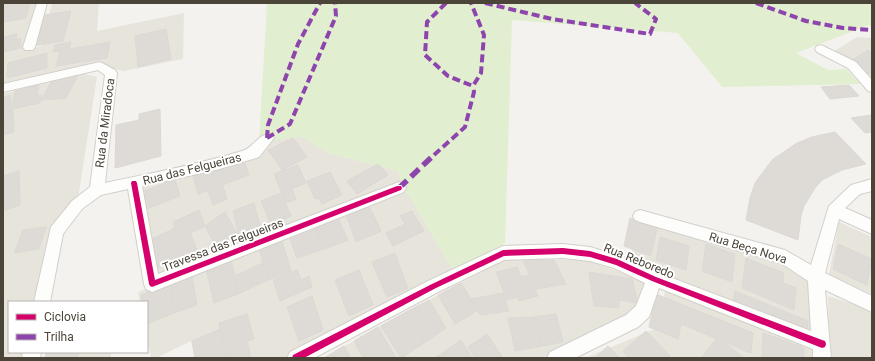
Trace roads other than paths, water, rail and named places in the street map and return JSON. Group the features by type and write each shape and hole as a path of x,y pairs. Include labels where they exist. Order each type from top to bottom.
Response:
{"street":[{"path":"29,47 42,3"},
{"path":"821,49 852,65 872,88"},
{"name":"Rua da Miradoca","path":"3,88 100,66 111,73 96,190"},
{"name":"Rua das Felgueiras","path":"42,301 56,232 77,205 96,190 216,165 254,153 267,138"},
{"name":"Travessa das Felgueiras","path":"134,183 152,284 398,188"},
{"path":"822,351 816,277 834,210 856,189 872,185"},
{"path":"834,210 872,227"},
{"name":"Rua Beça Nova","path":"640,216 785,257 816,277 872,304"},
{"name":"Rua Reboredo","path":"296,358 434,286 503,253 563,251 590,254 616,262 822,351"},
{"path":"556,358 632,322 643,312 654,279"}]}
